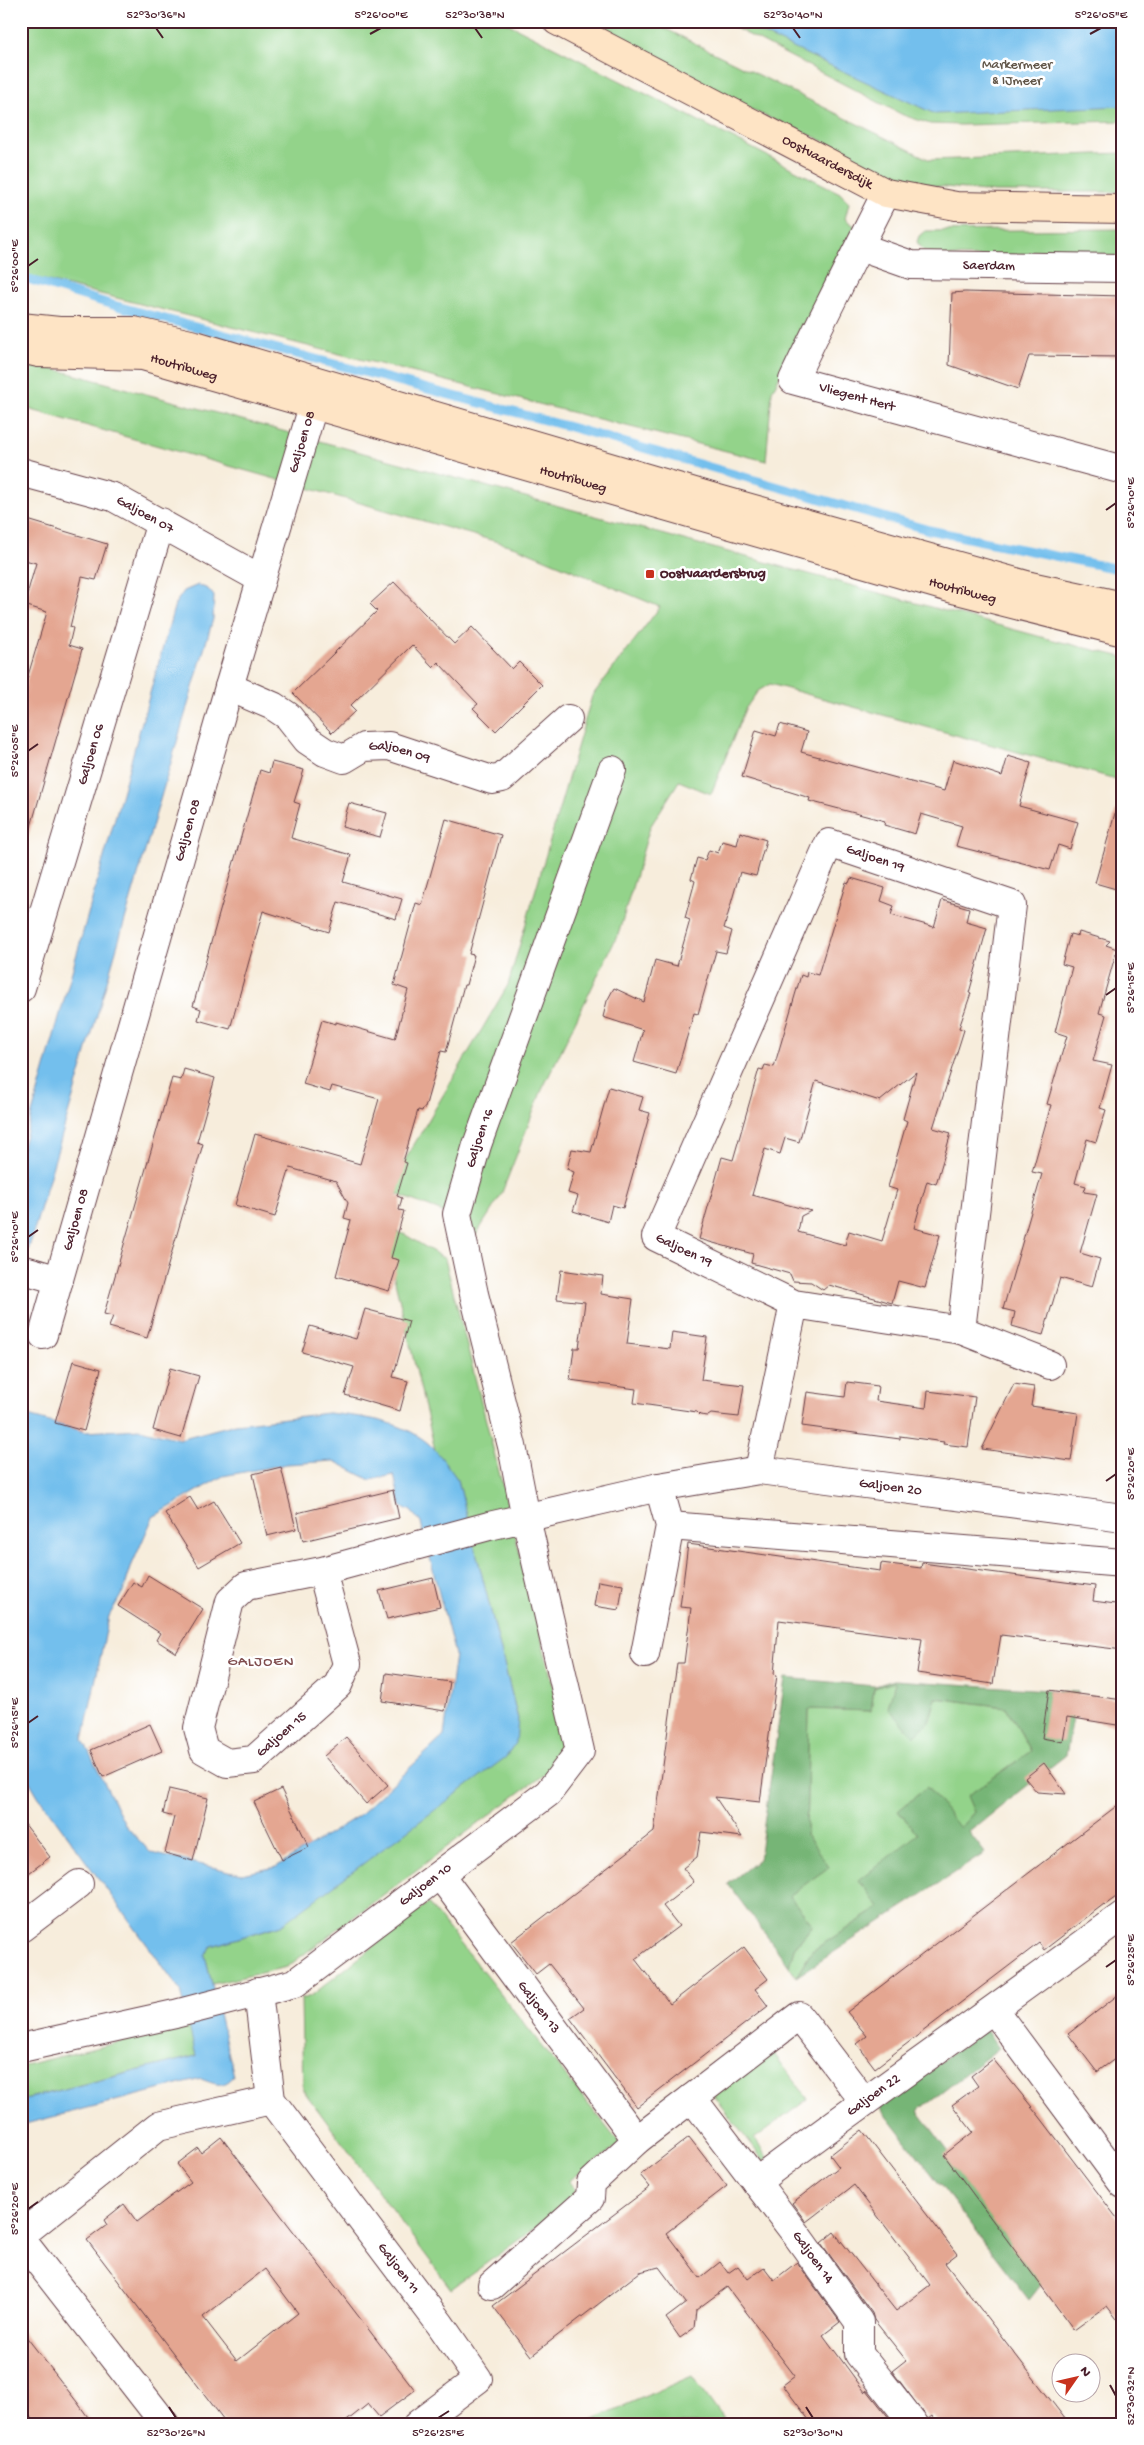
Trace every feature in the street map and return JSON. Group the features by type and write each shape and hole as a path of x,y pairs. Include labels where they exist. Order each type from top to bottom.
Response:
{"main road":[{"name":"Oostvaardersdijk","path":"557,21 886,192 956,206 1123,209"},
{"name":"Houtribweg","path":"21,327 59,331 134,331 195,346 317,394 956,590 1123,632"},
{"name":"Houtribweg","path":"21,349 40,353 143,356 317,394 712,497 1030,586 1123,606"}],"street":[{"name":"Vliegent Hert","path":"886,192 860,246 832,297 794,380 1123,470"},
{"name":"Saerdam","path":"860,246 911,265 1123,268"},
{"name":"Galjoen 08","path":"43,1335 39,1274 229,687 317,394"},
{"name":"Galjoen 07","path":"21,472 113,497 261,579"},
{"name":"Galjoen 06","path":"21,988 160,522"},
{"name":"Galjoen 09","path":"229,687 273,706 288,716 307,740 325,752 344,759 364,747 390,746 492,780 502,778 568,719"},
{"name":"Galjoen 16","path":"526,1518 512,1446 474,1294 457,1214 484,1126 612,770"},
{"name":"Galjoen 19","path":"962,1330 1012,905 829,843 656,1237 794,1304 962,1330 1050,1365"},
{"path":"759,1470 794,1304"},
{"name":"Galjoen 20","path":"526,1518 659,1487 759,1470 1123,1518"},
{"path":"645,1654 670,1526 659,1487"},
{"name":"Galjoen 15","path":"322,1571 347,1664 338,1685 254,1760 227,1763 204,1750 198,1728 230,1601 246,1586 322,1571 489,1526 526,1518"},
{"name":"Galjoen 10","path":"21,2048 175,2014 295,1982 548,1793 580,1752 526,1518"},
{"path":"670,1526 1123,1563"},
{"name":"Galjoen 13","path":"440,1874 637,2140"},
{"path":"21,1928 79,1884"},
{"name":"Galjoen 22","path":"756,2182 864,2101 994,2010 1123,1914"},
{"path":"21,2235 158,2126 271,2100 258,1992"},
{"path":"994,2010 1123,2184"},
{"path":"492,2285 590,2198 591,2183 637,2140 799,2016 854,2088"},
{"name":"Galjoen 14","path":"692,2098 859,2322 859,2354 914,2424"},
{"name":"Galjoen 11","path":"271,2100 440,2324 478,2379 418,2424"},
{"path":"21,2239 165,2424"}],"green space":[{"path":"21,21 503,21 840,193 849,203 845,219 856,227 772,391 766,461 21,274"},
{"path":"586,21 650,21 930,160 1123,153 1123,192 995,192 936,186 883,173 817,138 678,79"},
{"name":"Markermeer & IJmeer","path":"722,21 1123,21 1123,121 930,124 903,115"},
{"path":"1123,229 1123,260 939,256 923,250 917,242 919,236 925,231"},
{"path":"21,360 1045,638 1123,657 1123,781 770,684 758,691 745,709 711,794 679,781 650,827 619,932 541,1092 501,1195 471,1243 471,1223 391,1192 392,1182 508,985 592,696 660,607 519,548 21,407"},
{"path":"387,1229 404,1234 445,1259 565,1732 547,1772 287,1967 212,1984 205,1955 212,1946 281,1925 518,1719 458,1480 435,1450 385,1239"},
{"path":"785,1678 875,1686 894,1680 1078,1692 1066,1755 969,1832 985,1853 796,1977 812,1951 879,1908 859,1880 918,1834 898,1811 927,1787 960,1828 974,1812 967,1796 1031,1751 1006,1707 936,1698 929,1722 914,1736 888,1708 895,1682 874,1688 871,1711 809,1709 806,1834 829,1867 789,1896 813,1925 794,1948 789,1966 728,1884 759,1859"},
{"path":"896,1681 929,1722 936,1698 1006,1707 1031,1751 968,1796 974,1812 960,1829 898,1811 918,1834 879,1908 812,1951 796,1977 789,1966 794,1948 813,1925 789,1896 828,1867 806,1834 809,1709 871,1711 874,1688"},
{"path":"428,1903 620,2144 569,2181 579,2196 451,2289 303,2090 301,1999 311,1996"},
{"path":"190,2025 196,2056 21,2100 21,2066"},
{"path":"985,2029 999,2048 918,2111 1045,2280 1029,2300 880,2107"},
{"path":"769,2047 808,2099 754,2139 769,2158 764,2161 711,2093"},
{"path":"692,2376 727,2424 582,2424"}],"water":[{"name":"Markermeer & IJmeer","path":"735,21 1123,21 1123,106 935,114"},
{"path":"198,585 208,589 214,596 213,619 21,1275 21,1153 175,604 184,591"},
{"path":"328,1413 355,1416 381,1421 406,1430 418,1436 437,1452 458,1480 518,1719 516,1743 506,1757 281,1925 212,1946 205,1955 234,2076 230,2080 219,2084 201,2079 21,2125 21,2100 196,2056 181,1991 38,1796 21,1767 21,1414 85,1432 140,1429 179,1439 236,1424","holes":["334,1461 370,1480 394,1475 401,1506 411,1511 421,1523 455,1655 444,1736 358,1816 276,1867 242,1874 151,1853 126,1826 83,1740 109,1616 124,1590 131,1567 153,1517 223,1476 287,1464"]}],"building":[{"path":"952,293 1123,296 1123,357 1029,356 1018,389 949,365"},
{"path":"21,518 107,544 96,580 82,577 70,627 73,628 69,645 82,649 28,837 21,836 21,699 47,612 24,605 36,563 21,559"},
{"path":"394,582 454,644 472,627 512,669 519,662 542,685 496,731 473,708 478,704 438,662 433,667 412,645 350,706 355,711 332,733 293,693 377,611 370,604"},
{"path":"780,724 807,732 801,752 944,791 953,760 1002,776 1008,756 1031,763 1019,806 1078,822 1070,849 1058,845 1050,870 956,846 962,826 921,814 915,834 884,825 885,821 809,801 810,798 742,777 756,730 776,736"},
{"path":"272,762 304,770 294,802 300,804 291,838 351,855 343,882 402,899 396,919 338,902 329,932 263,911 230,1029 198,1020 201,1009 193,1006 260,770 269,773"},
{"path":"349,803 387,813 380,837 342,827"},
{"path":"1116,810 1123,811 1123,891 1095,883"},
{"path":"446,819 501,835 469,954 474,955 446,1052 441,1051 425,1108 422,1111 418,1110 403,1162 407,1163 397,1196 402,1198 399,1210 404,1211 391,1258 399,1260 389,1291 336,1276 351,1220 344,1218 348,1203 336,1181 290,1168 275,1217 235,1205 255,1134 360,1164 379,1099 332,1086 330,1092 303,1084 322,1020 336,1024 336,1022 395,1039 408,990 394,985 416,903 422,905"},
{"path":"740,832 766,840 756,876 740,872 724,928 732,931 726,953 716,951 698,1014 694,1013 676,1074 634,1062 643,1030 603,1017 607,1001 614,988 644,1002 655,960 677,966 690,920 685,918 695,881 691,879 697,858 705,860 709,850 718,853 722,841 737,845"},
{"path":"851,878 885,888 881,901 894,906 891,915 934,927 942,900 969,908 966,922 987,928 969,993 971,993 959,1028 964,1030 933,1128 951,1133 936,1184 927,1181 914,1228 940,1235 925,1288 898,1281 892,1303 829,1285 823,1290 811,1282 793,1281 790,1274 751,1263 753,1254 699,1239 722,1157 733,1160 759,1069 763,1070 765,1065 774,1067 801,975 806,977 807,972 818,975 846,882 849,883","holes":["916,1072 903,1119 907,1121 888,1187 897,1190 882,1241 849,1231 845,1245 798,1232 801,1216 811,1211 752,1195 765,1149 780,1154 785,1138 799,1142 816,1081 880,1101"]},
{"path":"1079,932 1110,941 1106,945 1117,949 1099,1013 1106,1015 1093,1061 1112,1065 1100,1108 1106,1110 1096,1142 1087,1139 1075,1183 1086,1186 1084,1192 1097,1194 1080,1253 1100,1259 1092,1287 1060,1278 1043,1335 1012,1326 1015,1312 1003,1309 1042,1174 1032,1172 1051,1105 1047,1104 1067,1036 1055,1032 1072,967 1062,964 1070,934 1078,936"},
{"path":"184,1069 215,1078 197,1142 203,1144 147,1338 109,1327 113,1316 104,1314 172,1078 181,1080"},
{"path":"609,1087 643,1097 639,1110 650,1113 623,1208 612,1205 608,1222 573,1211 578,1196 568,1193 574,1172 567,1169 572,1149 591,1152"},
{"path":"561,1270 603,1276 601,1294 633,1299 627,1344 670,1349 672,1332 707,1337 701,1380 744,1385 739,1417 711,1414 708,1416 700,1415 697,1412 634,1403 636,1389 570,1380 574,1348 579,1348 585,1302 557,1299"},
{"path":"365,1309 409,1321 393,1377 408,1381 400,1411 345,1395 354,1367 302,1352 310,1326 356,1339"},
{"path":"73,1361 101,1369 84,1431 55,1423"},
{"path":"170,1368 199,1376 181,1438 153,1430"},
{"path":"847,1382 878,1386 876,1401 926,1408 928,1391 975,1397 968,1447 900,1436 900,1439 802,1426 807,1392 845,1397"},
{"path":"1014,1384 1034,1387 1031,1406 1078,1413 1071,1461 982,1449"},
{"path":"281,1467 296,1529 267,1536 253,1474"},
{"path":"393,1490 399,1518 303,1541 297,1513"},
{"path":"190,1497 198,1510 214,1501 240,1543 199,1567 165,1513"},
{"path":"688,1544 880,1571 881,1563 921,1568 922,1563 1095,1586 1093,1601 1123,1605 1123,1650 1001,1635 993,1684 917,1673 922,1639 779,1620 774,1674 777,1675 760,1802 715,1797 742,1837 701,1832 697,1857 683,1868 694,1882 663,1906 679,1926 635,1959 670,2004 744,1947 768,1979 755,1989 768,2006 637,2107 570,2018 584,2008 549,1964 536,1974 511,1942 654,1832 677,1663 684,1663 691,1608 680,1607"},
{"path":"148,1575 203,1609 176,1653 156,1640 160,1633 118,1606 133,1582 142,1587"},
{"path":"433,1578 440,1607 387,1619 379,1591"},
{"path":"598,1581 623,1585 619,1610 594,1606"},
{"path":"386,1673 450,1682 445,1711 382,1701"},
{"path":"1049,1690 1123,1700 1123,1726 1067,1717 1063,1742 1042,1738"},
{"path":"150,1724 162,1751 103,1777 91,1750"},
{"path":"346,1737 388,1785 366,1804 324,1756"},
{"path":"1044,1763 1066,1794 1037,1792 1025,1778"},
{"path":"169,1789 208,1798 193,1861 165,1853 174,1817 163,1814"},
{"path":"281,1789 309,1847 282,1860 254,1802"},
{"path":"1123,1801 1123,1892 1104,1904 1044,1950 1039,1943 875,2068 857,2044 867,2036 847,2012"},
{"path":"21,1819 50,1857 21,1879"},
{"path":"1123,1991 1123,2053 1097,2072 1068,2034"},
{"path":"993,2059 1123,2226 1123,2327 1107,2306 1074,2330 944,2155 973,2132 952,2105 978,2086 971,2076"},
{"path":"862,2130 957,2254 945,2263 1069,2424 938,2424 932,2416 928,2419 892,2371 906,2360 874,2320 872,2313 821,2243 834,2232 896,2311 930,2285 854,2185 806,2222 792,2203 839,2167 830,2155"},
{"path":"221,2137 415,2390 379,2417 368,2404 343,2424 227,2424 87,2240 107,2225 104,2220 124,2204 137,2222 191,2182 177,2164 198,2148 201,2153","holes":["265,2269 298,2313 237,2361 203,2317"]},
{"path":"689,2137 727,2186 666,2233 700,2278 720,2262 728,2273 738,2266 748,2279 764,2267 774,2280 797,2262 840,2322 823,2335 865,2392 867,2390 894,2424 812,2424 783,2385 795,2376 727,2287 696,2310 694,2328 680,2338 666,2318 686,2303 659,2267 640,2272 531,2356 493,2306 650,2187 640,2175"},
{"path":"21,2330 93,2424 36,2424 21,2405"}],"waterway":[{"path":"21,277 113,305 570,427 929,530 1123,570"}],"place":[{"name":"Oostvaardersbrug","path":"650,574"}],"district":[{"name":"GALJOEN","path":"261,1662"}]}
